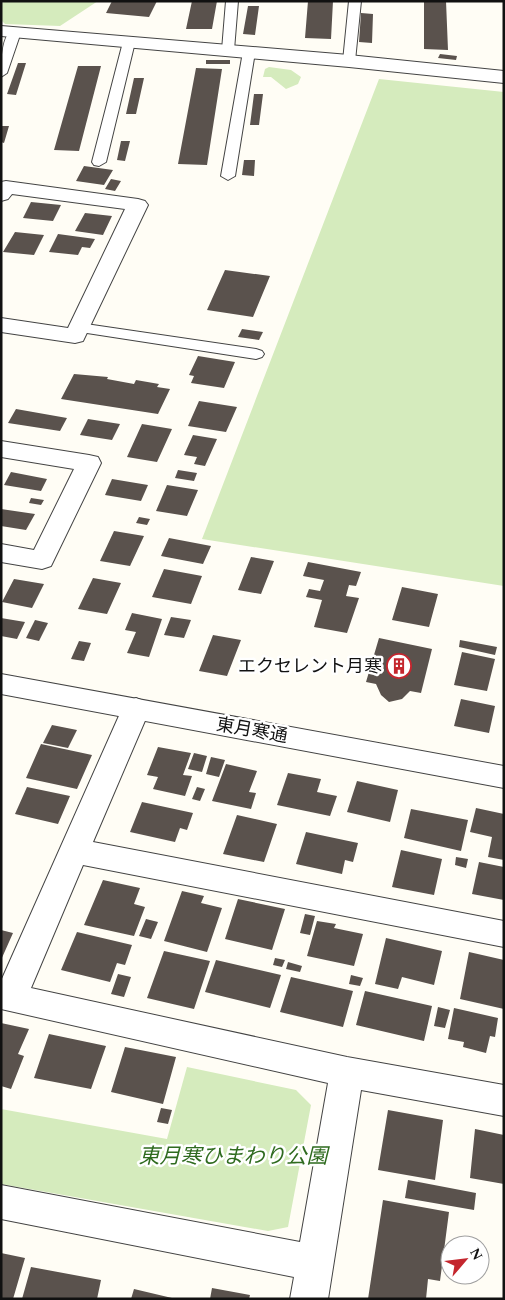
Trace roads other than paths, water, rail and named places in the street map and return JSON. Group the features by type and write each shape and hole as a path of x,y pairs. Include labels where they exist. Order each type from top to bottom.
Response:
{"street":[{"path":"8,31 349,60 504,77"},
{"path":"1,195 6,187 138,205 74,336 1,325"},
{"path":"1,449 89,462 42,560 1,553"},
{"name":"東月寒通","path":"1,684 503,777"},
{"path":"136,709 76,851 10,998 347,1072 504,1101"},
{"path":"76,851 504,934"},
{"path":"309,1299 347,1072"},
{"path":"1,1202 314,1263"}],"lane":[{"path":"228,50 232,1"},
{"path":"349,60 355,1"},
{"path":"1,73 8,31"},
{"path":"99,162 129,42"},
{"path":"228,176 249,52"},
{"path":"79,328 256,354"},
{"path":"503,777 504,773"}],"place":[{"name":"エクセレント月寒","path":"399,666"}],"park label":[{"name":"東月寒ひまわり公園","path":"233,1156"}]}
